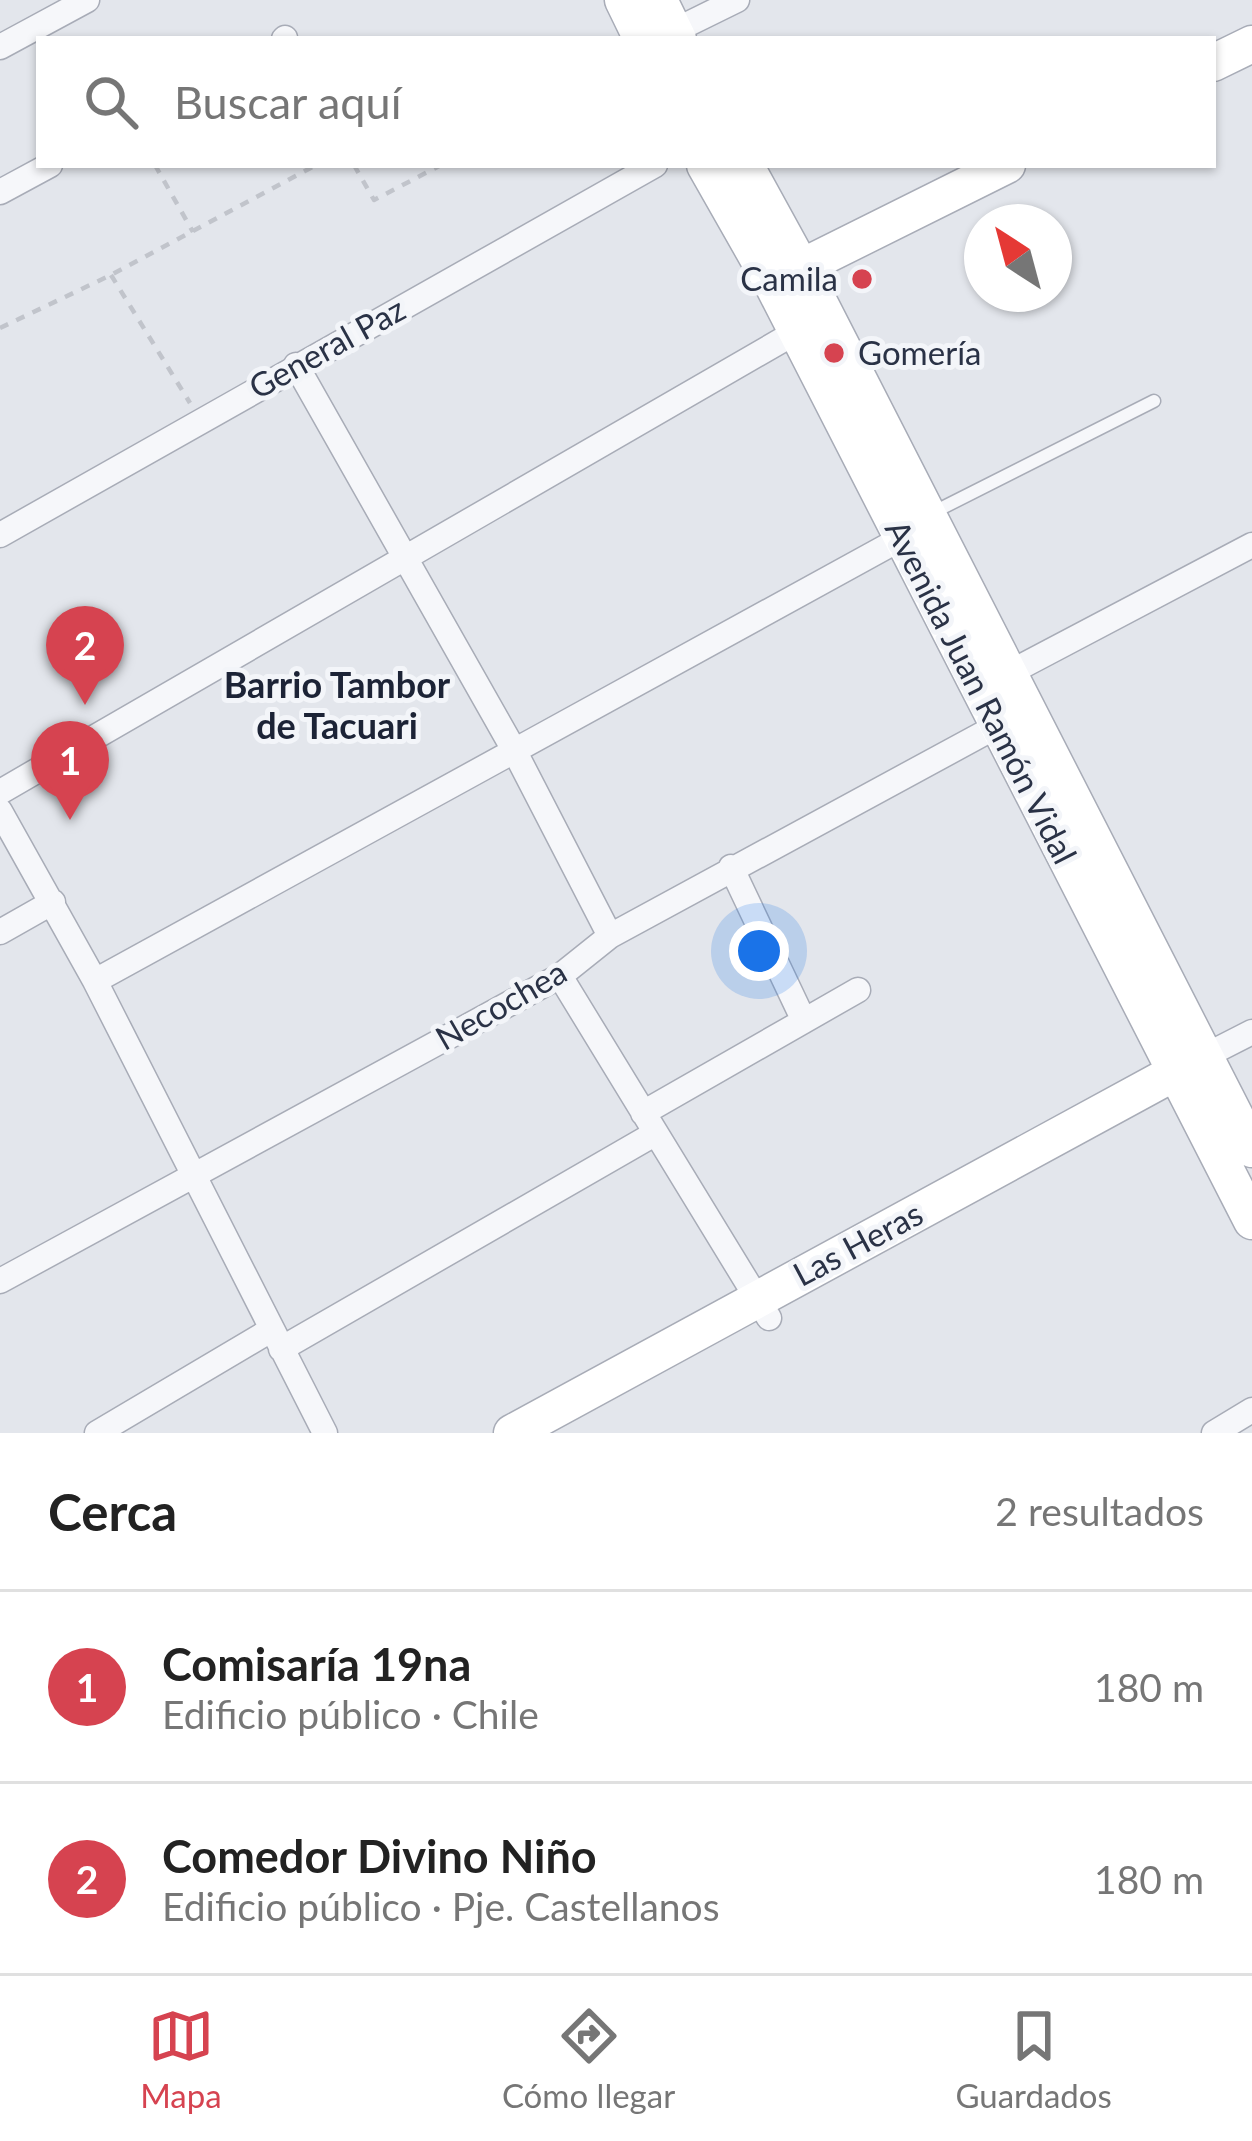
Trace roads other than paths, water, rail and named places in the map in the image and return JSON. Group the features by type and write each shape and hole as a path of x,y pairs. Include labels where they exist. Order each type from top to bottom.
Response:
{"main road":[{"path":"623,0 663,27"},
{"path":"1216,62 1252,44"},
{"name":"Avenida Juan Ramón Vidal","path":"707,168 786,275 796,332 1009,673 1190,1073 1252,1222"},
{"name":"Avenida Juan Ramón Vidal","path":"746,168 786,275 915,527 999,725 1190,1073 1252,1149"},
{"path":"786,275 1001,168"},
{"name":"Las Heras","path":"512,1433 763,1308 1190,1073"},
{"name":"Las Heras","path":"560,1433 763,1308"}],"street":[{"path":"0,47 87,0"},
{"path":"663,27 737,0"},
{"path":"0,192 44,168"},
{"name":"General Paz","path":"0,535 651,168"},
{"path":"0,792 796,332"},
{"path":"296,365 514,750 610,936"},
{"path":"95,981 915,527"},
{"path":"1009,673 1252,545"},
{"name":"Necochea","path":"0,1281 560,976 610,936 731,867 999,725"},
{"path":"0,812 95,981 325,1433"},
{"path":"731,867 804,1022"},
{"path":"0,932 53,902"},
{"path":"560,976 763,1308"},
{"path":"97,1433 276,1339 650,1123 858,990"},
{"name":"Las Heras","path":"1190,1073 1252,1032"},
{"path":"1214,1433 1252,1410"}],"lane":[{"path":"915,527 1154,401"}],"place":[{"name":"Camila","path":"862,279"},
{"name":"Gomería","path":"834,353"},
{"name":"Comedor Divino Niño","path":"85,705"},
{"name":"Comisaría 19na","path":"70,820"}],"district":[{"name":"Barrio Tambor de Tacuari","path":"337,706"}]}
